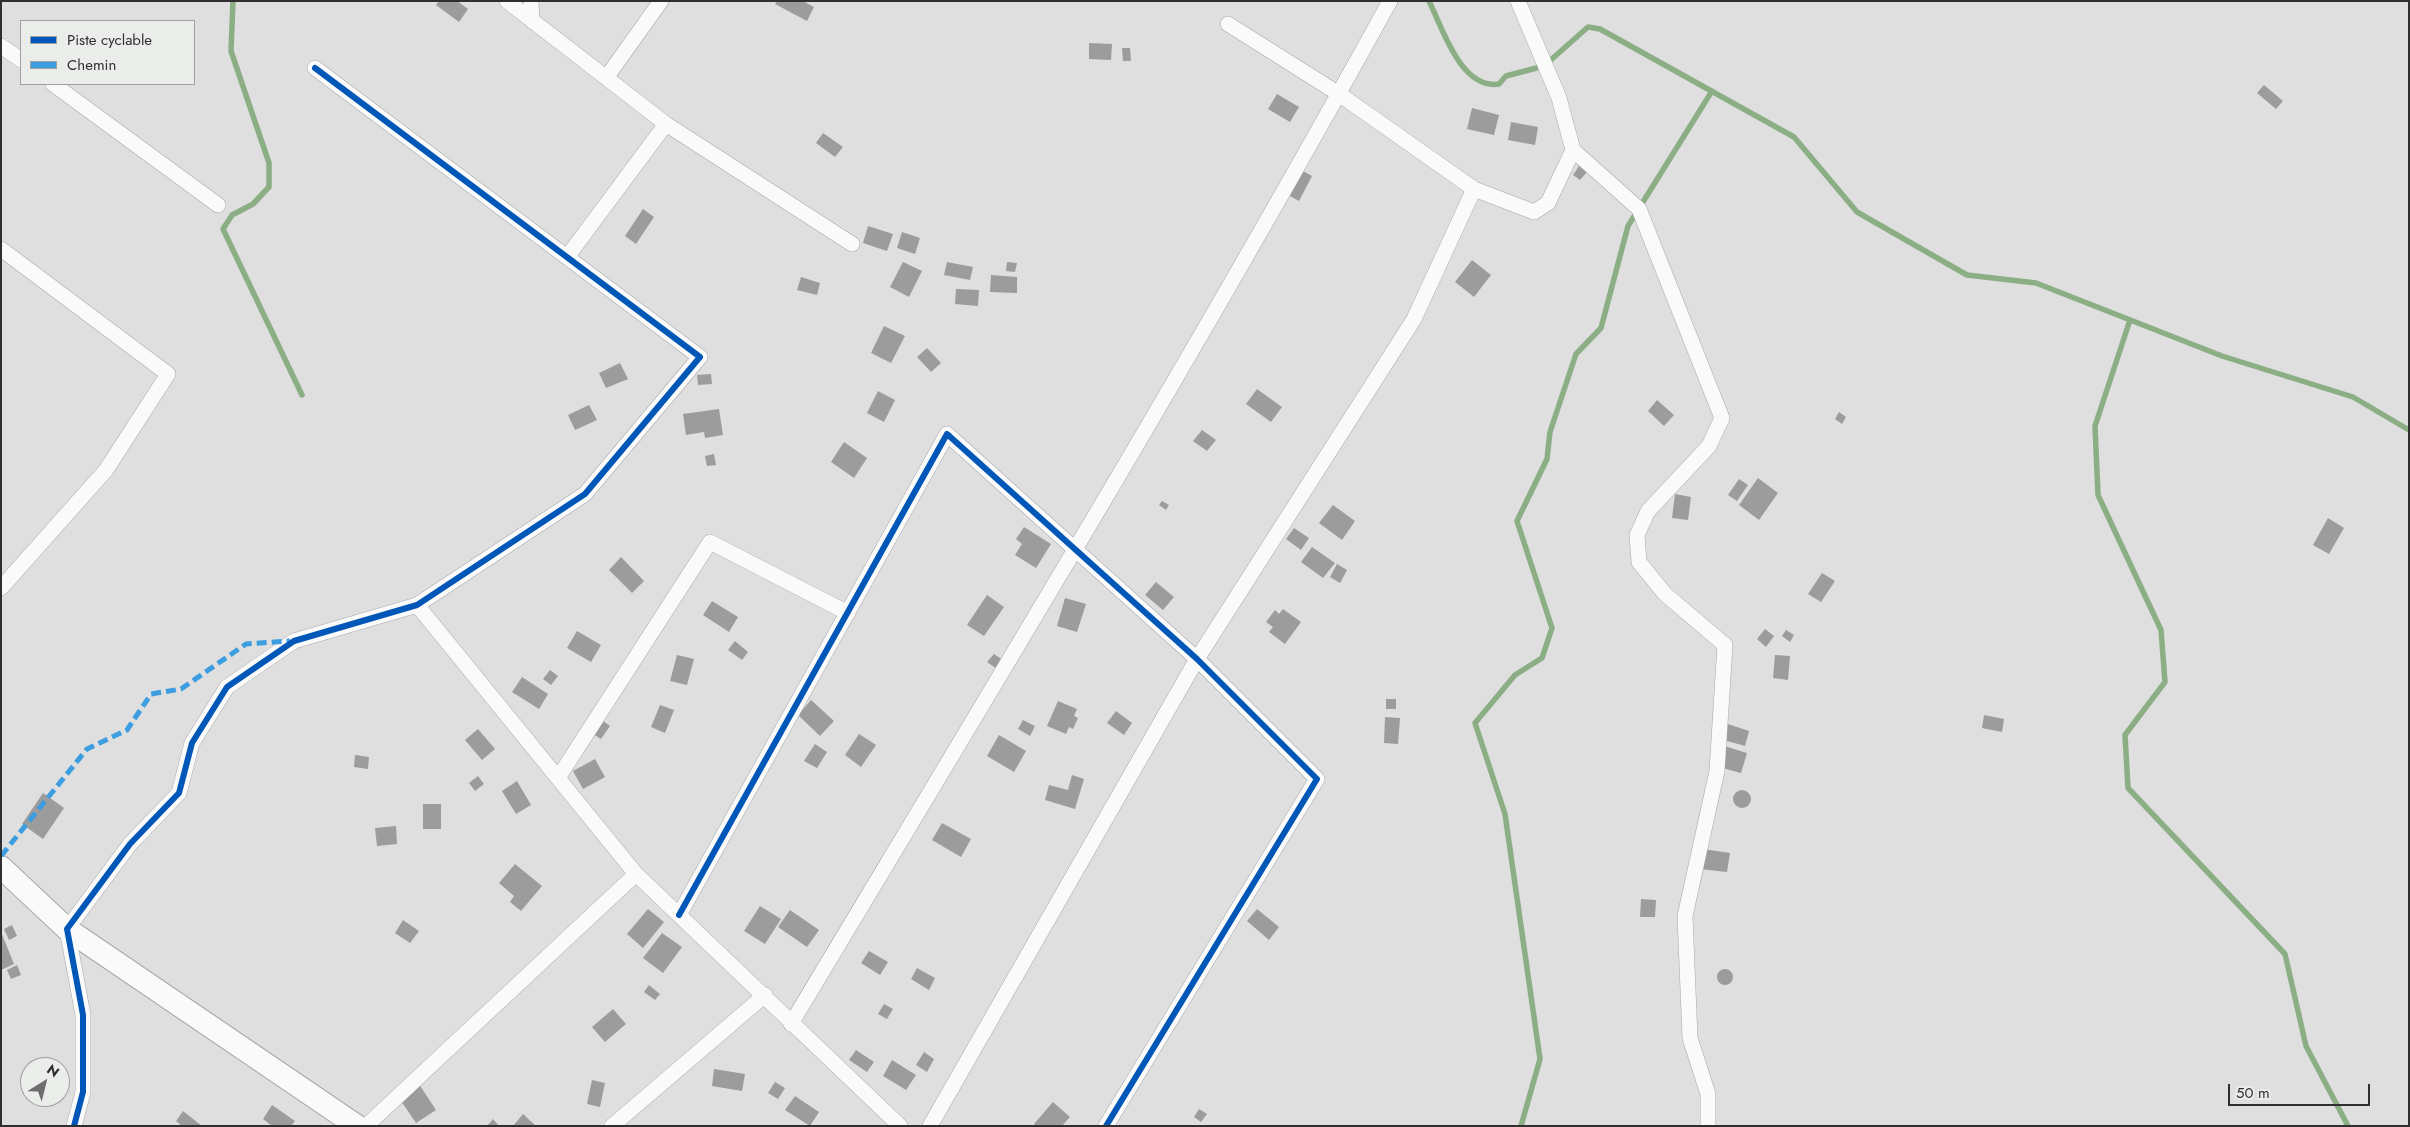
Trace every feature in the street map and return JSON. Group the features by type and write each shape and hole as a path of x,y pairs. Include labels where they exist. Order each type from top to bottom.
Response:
{"street":[{"path":"506,1 666,124 852,244"},
{"path":"531,1 532,21"},
{"path":"606,78 662,1"},
{"path":"791,1024 1075,548 1339,94 1390,1"},
{"path":"1518,1 1559,98 1573,150 1639,209 1722,418 1708,446 1648,511 1637,535 1639,562 1665,594 1725,645 1718,771 1686,916 1690,1038 1708,1094 1708,1126"},
{"path":"1228,24 1339,94 1474,190 1534,212 1548,203 1573,150"},
{"path":"1,46 20,59"},
{"path":"74,1126 83,1092 83,1015 67,930 130,844 178,793 192,743 227,687 294,640 417,605 585,494 700,357 315,68"},
{"path":"54,85 218,206"},
{"path":"566,257 666,124"},
{"path":"930,1126 1198,659 1414,319 1474,190"},
{"path":"1,248 168,374 106,470 1,588"},
{"path":"680,915 948,434 1198,659 1317,779 1106,1126"},
{"path":"558,778 710,542 848,613"},
{"path":"417,605 636,874 765,995 791,1024 899,1126"},
{"path":"1,867 67,930 358,1126"},
{"path":"366,1126 636,874"},
{"path":"612,1126 765,995"}],"building":[{"path":"439,1 457,1 468,9 459,22 436,5"},
{"path":"777,1 803,1 814,7 807,21 775,4"},
{"path":"1089,43 1112,44 1111,60 1089,59"},
{"path":"1122,48 1130,48 1131,61 1123,61"},
{"path":"2264,85 2283,101 2276,109 2257,93"},
{"path":"1277,94 1299,107 1290,122 1268,109"},
{"path":"1472,108 1499,115 1494,135 1467,129"},
{"path":"1511,122 1538,127 1535,145 1508,140"},
{"path":"823,133 843,147 835,157 816,143"},
{"path":"1292,165 1312,176 1299,201 1279,190"},
{"path":"1579,166 1587,172 1580,180 1573,175"},
{"path":"643,209 654,217 636,244 625,236"},
{"path":"868,226 893,234 887,251 863,243"},
{"path":"902,232 920,238 915,254 897,248"},
{"path":"1472,260 1491,275 1474,297 1455,282"},
{"path":"903,262 922,271 909,297 890,287"},
{"path":"947,262 973,267 970,280 944,275"},
{"path":"1007,262 1017,263 1015,272 1006,271"},
{"path":"991,275 1017,277 1017,293 990,292"},
{"path":"801,277 820,283 817,295 797,290"},
{"path":"956,289 979,290 978,306 955,304"},
{"path":"884,326 905,336 891,363 871,353"},
{"path":"927,348 941,363 931,372 917,357"},
{"path":"620,363 628,379 606,388 599,373"},
{"path":"711,374 712,384 698,385 697,375"},
{"path":"1257,389 1282,407 1271,422 1246,404"},
{"path":"878,391 895,400 884,422 867,413"},
{"path":"1657,400 1674,415 1664,426 1648,411"},
{"path":"589,405 597,420 575,430 568,415"},
{"path":"719,409 723,435 705,438 704,432 686,435 683,414"},
{"path":"1839,412 1846,417 1842,424 1835,419"},
{"path":"1202,430 1216,440 1207,451 1193,441"},
{"path":"844,442 867,458 854,478 831,462"},
{"path":"714,454 716,465 707,466 705,456"},
{"path":"1758,478 1778,493 1759,520 1739,505"},
{"path":"1739,479 1748,485 1737,501 1728,495"},
{"path":"1675,494 1691,497 1688,520 1672,518"},
{"path":"1162,501 1169,505 1166,510 1159,505"},
{"path":"1333,505 1355,521 1342,540 1319,523"},
{"path":"2328,518 2344,528 2329,554 2313,545"},
{"path":"1024,527 1051,544 1036,568 1015,555 1022,544 1016,539"},
{"path":"1294,528 1309,538 1301,550 1286,539"},
{"path":"1312,547 1335,563 1323,578 1301,562"},
{"path":"621,557 644,581 632,593 609,570"},
{"path":"1337,564 1347,570 1340,583 1330,577"},
{"path":"1822,573 1835,581 1821,602 1808,594"},
{"path":"1156,582 1174,597 1163,610 1145,595"},
{"path":"987,595 1004,607 984,636 967,625"},
{"path":"1065,598 1086,604 1077,632 1057,626"},
{"path":"712,601 738,617 729,632 703,615"},
{"path":"1283,609 1301,622 1285,644 1269,632 1273,627 1266,622 1275,610 1279,614"},
{"path":"1765,629 1774,636 1766,647 1757,639"},
{"path":"1786,630 1794,635 1790,642 1782,636"},
{"path":"577,631 601,645 591,662 567,648"},
{"path":"735,641 748,652 742,660 728,650"},
{"path":"994,654 1003,660 997,669 987,662"},
{"path":"677,655 694,659 687,685 670,681"},
{"path":"1775,655 1790,656 1788,680 1773,678"},
{"path":"550,670 558,676 551,685 543,679"},
{"path":"522,677 548,694 539,709 512,692"},
{"path":"1386,699 1396,699 1396,709 1386,709"},
{"path":"811,700 834,721 820,736 798,715"},
{"path":"1058,701 1077,709 1074,716 1078,718 1073,729 1069,727 1066,734 1047,726"},
{"path":"660,705 674,710 665,733 651,727"},
{"path":"1116,711 1132,723 1124,735 1107,723"},
{"path":"1984,715 2004,719 2002,732 1982,728"},
{"path":"1385,717 1400,718 1398,744 1384,743"},
{"path":"599,718 610,726 601,739 590,732"},
{"path":"1023,720 1035,726 1030,736 1018,729"},
{"path":"1725,723 1749,731 1745,746 1720,739"},
{"path":"478,729 495,749 482,760 465,740"},
{"path":"859,734 876,745 861,767 845,755"},
{"path":"999,735 1026,751 1014,772 987,756"},
{"path":"815,744 827,752 817,768 804,761"},
{"path":"1721,745 1747,753 1741,773 1715,766"},
{"path":"355,755 369,757 368,769 354,767"},
{"path":"595,759 605,777 583,789 573,771"},
{"path":"1072,775 1084,779 1075,809 1045,800 1049,785 1068,790"},
{"path":"478,776 484,784 475,791 469,783"},
{"path":"517,781 531,805 516,814 502,791"},
{"path":"1738,790 1746,790 1751,795 1749,806 1738,808 1733,803 1733,795"},
{"path":"43,793 64,808 43,839 22,824"},
{"path":"423,804 441,804 441,829 423,829"},
{"path":"942,823 971,839 961,857 932,840"},
{"path":"396,826 397,844 377,846 375,828"},
{"path":"1703,849 1730,853 1727,872 1700,869"},
{"path":"515,864 542,886 521,911 510,902 514,896 499,883"},
{"path":"1641,899 1656,900 1655,917 1640,917"},
{"path":"760,906 781,919 765,944 744,931"},
{"path":"648,909 664,922 643,948 627,934"},
{"path":"1257,909 1279,927 1269,940 1247,921"},
{"path":"790,910 819,930 807,947 778,927"},
{"path":"403,920 419,931 410,943 395,933"},
{"path":"12,925 17,936 9,940 4,929"},
{"path":"1,932 14,964 1,970"},
{"path":"662,933 682,947 663,973 643,958"},
{"path":"869,951 888,962 880,975 861,963"},
{"path":"17,965 21,975 11,979 7,970"},
{"path":"917,968 935,978 929,990 911,979"},
{"path":"1722,969 1728,969 1733,974 1731,983 1722,985 1717,980 1717,974"},
{"path":"649,985 660,994 655,1000 644,992"},
{"path":"884,1004 893,1009 887,1019 878,1014"},
{"path":"613,1009 626,1024 605,1042 592,1027"},
{"path":"856,1050 874,1062 867,1072 849,1060"},
{"path":"924,1052 934,1059 927,1072 916,1065"},
{"path":"892,1060 916,1075 906,1090 883,1076"},
{"path":"714,1069 745,1074 742,1091 712,1086"},
{"path":"415,1078 436,1110 416,1123 395,1092"},
{"path":"592,1080 605,1083 600,1107 587,1104"},
{"path":"775,1082 785,1088 778,1099 768,1093"},
{"path":"795,1096 819,1112 810,1126 785,1110"},
{"path":"1053,1102 1070,1117 1062,1126 1036,1126 1034,1124"},
{"path":"272,1105 295,1121 291,1126 272,1126 263,1119"},
{"path":"1199,1109 1207,1114 1201,1122 1194,1117"},
{"path":"183,1111 202,1126 182,1126 176,1121"},
{"path":"523,1114 536,1126 513,1126"},
{"path":"493,1119 499,1126 487,1126"}],"waterway":[{"path":"233,1 231,51 269,163 269,187 253,204 232,215 223,229 302,395"},
{"path":"1429,1 1455,55 1474,78 1486,83 1499,84 1506,76 1544,66 1588,27 1600,29 1794,137 1857,212 1967,275 2036,283 2222,356 2353,397 2409,430"},
{"path":"1521,1126 1540,1059 1505,814 1475,723 1515,675 1542,658 1552,628 1517,521 1547,459 1550,432 1576,354 1601,328 1628,226 1712,91"},
{"path":"2130,320 2095,426 2098,495 2161,630 2165,682 2125,735 2128,788 2285,954 2306,1046 2348,1126"}],"marked path":[{"path":"1,856 87,749 127,730 151,694 181,689 246,644 290,641"}],"cycle path":[{"path":"74,1126 83,1092 83,1015 67,929 130,844 179,793 192,743 227,687 294,641 417,605 585,494 700,357 315,68"},
{"path":"679,915 947,434 1197,659 1317,779 1106,1126"}]}
